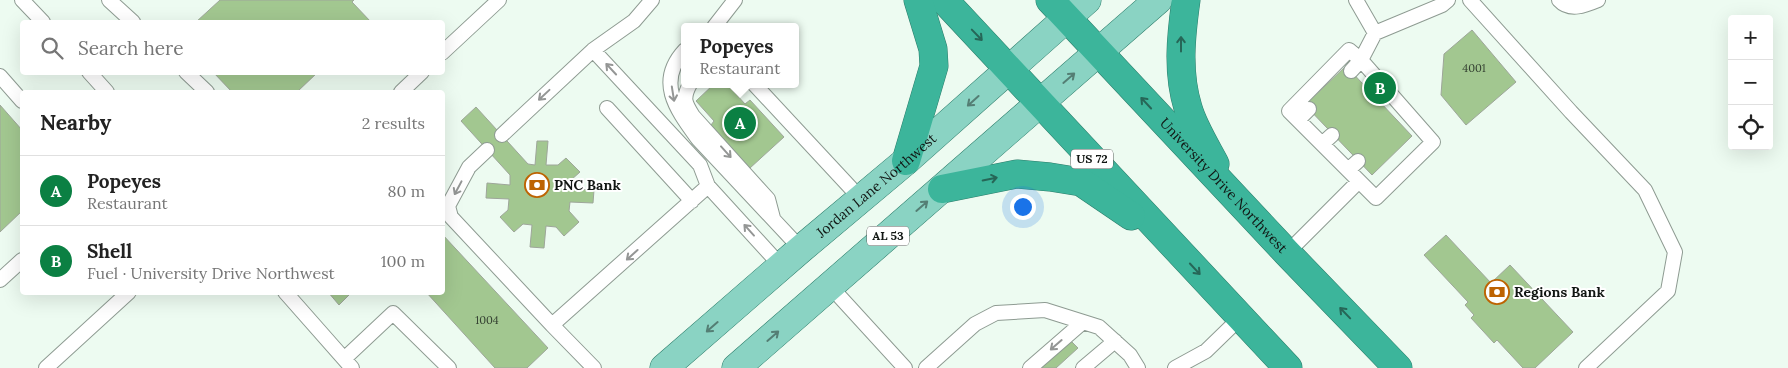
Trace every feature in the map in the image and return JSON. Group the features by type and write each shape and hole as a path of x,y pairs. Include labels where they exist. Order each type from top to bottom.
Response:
{"highway":[{"path":"906,161 934,66 933,49 918,0"},
{"name":"US 72","path":"944,0 1288,368"},
{"path":"1186,0 1181,35 1181,70 1186,102 1188,110 1226,188"},
{"name":"University Drive Northwest","path":"1059,9 1287,253 1398,368"},
{"path":"942,189 1017,174 1081,182 1167,238"}],"main road":[{"name":"Jordan Lane Northwest","path":"664,368 906,161 1010,69 1059,9 1087,0"},
{"name":"AL 53","path":"736,368 1158,0"}],"lane":[{"path":"22,0 40,20"},
{"path":"109,0 131,20"},
{"path":"445,51 500,0"},
{"path":"502,135 593,50 634,21 652,0"},
{"path":"717,23 735,0"},
{"path":"1356,0 1375,33"},
{"path":"1351,71 1362,60 1375,33 1442,5 1448,0"},
{"path":"1470,0 1571,112 1645,190 1675,252 1668,291 1586,368"},
{"path":"1559,0 1562,4 1581,8 1598,0"},
{"path":"593,50 700,165 708,186 791,258"},
{"path":"1349,50 1362,60 1378,90 1403,118 1433,142 1376,198 1359,181 1353,166 1327,139 1298,120 1289,111 1349,50"},
{"path":"681,54 677,58 671,74 672,98 698,139 774,221"},
{"path":"92,75 105,90"},
{"path":"189,75 205,90"},
{"path":"403,90 419,75"},
{"path":"0,76 20,99"},
{"path":"688,88 684,96 693,116 768,199 774,221 791,258"},
{"path":"746,88 812,155 824,157"},
{"path":"758,88 861,198"},
{"path":"607,108 692,201"},
{"path":"1298,120 1309,109"},
{"path":"487,150 469,167 464,175 448,206 451,217 594,368"},
{"path":"1287,253 1359,181"},
{"path":"552,325 708,186"},
{"path":"0,280 20,262"},
{"path":"830,286 905,368"},
{"path":"46,368 126,295"},
{"path":"288,295 348,364 393,313 449,368"},
{"path":"926,368 975,324 996,313 1045,310 1100,327 1130,355 1138,368"},
{"path":"1176,368 1206,351 1240,318"},
{"path":"1030,368 1083,322"},
{"path":"1084,368 1115,341"}],"building":[{"path":"220,0 354,0 352,2 369,20 198,20"},
{"path":"1472,30 1516,82 1466,125 1441,95 1444,54"},
{"path":"1346,66 1412,136 1372,175 1305,105"},
{"path":"216,75 315,75 299,90 230,90"},
{"path":"710,88 731,88 745,104 750,100 784,137 750,168 711,125 714,121 696,101"},
{"path":"0,105 20,128 20,213 0,232"},
{"path":"476,107 528,164 535,165 537,141 548,141 546,165 558,165 566,158 580,172 571,180 571,189 594,190 593,203 570,202 569,211 579,222 564,236 556,227 546,226 544,248 530,247 532,225 523,224 514,232 500,217 508,210 509,199 486,198 487,183 510,185 510,175 461,121"},
{"name":"Regions Bank","path":"1446,235 1491,283 1510,265 1573,332 1535,368 1523,368 1497,340 1494,343 1471,318 1474,315 1465,305 1468,302 1424,255"},
{"path":"445,237 548,348 527,368 495,368 429,295 445,295"},
{"path":"331,295 349,295 339,305"},
{"path":"1068,338 1078,348 1056,368 1034,368"}],"place":[{"name":"Shell","path":"1380,88"},
{"name":"Popeyes","path":"740,123"},
{"name":"PNC Bank","path":"537,185"},
{"name":"Regions Bank","path":"1497,292"}]}
